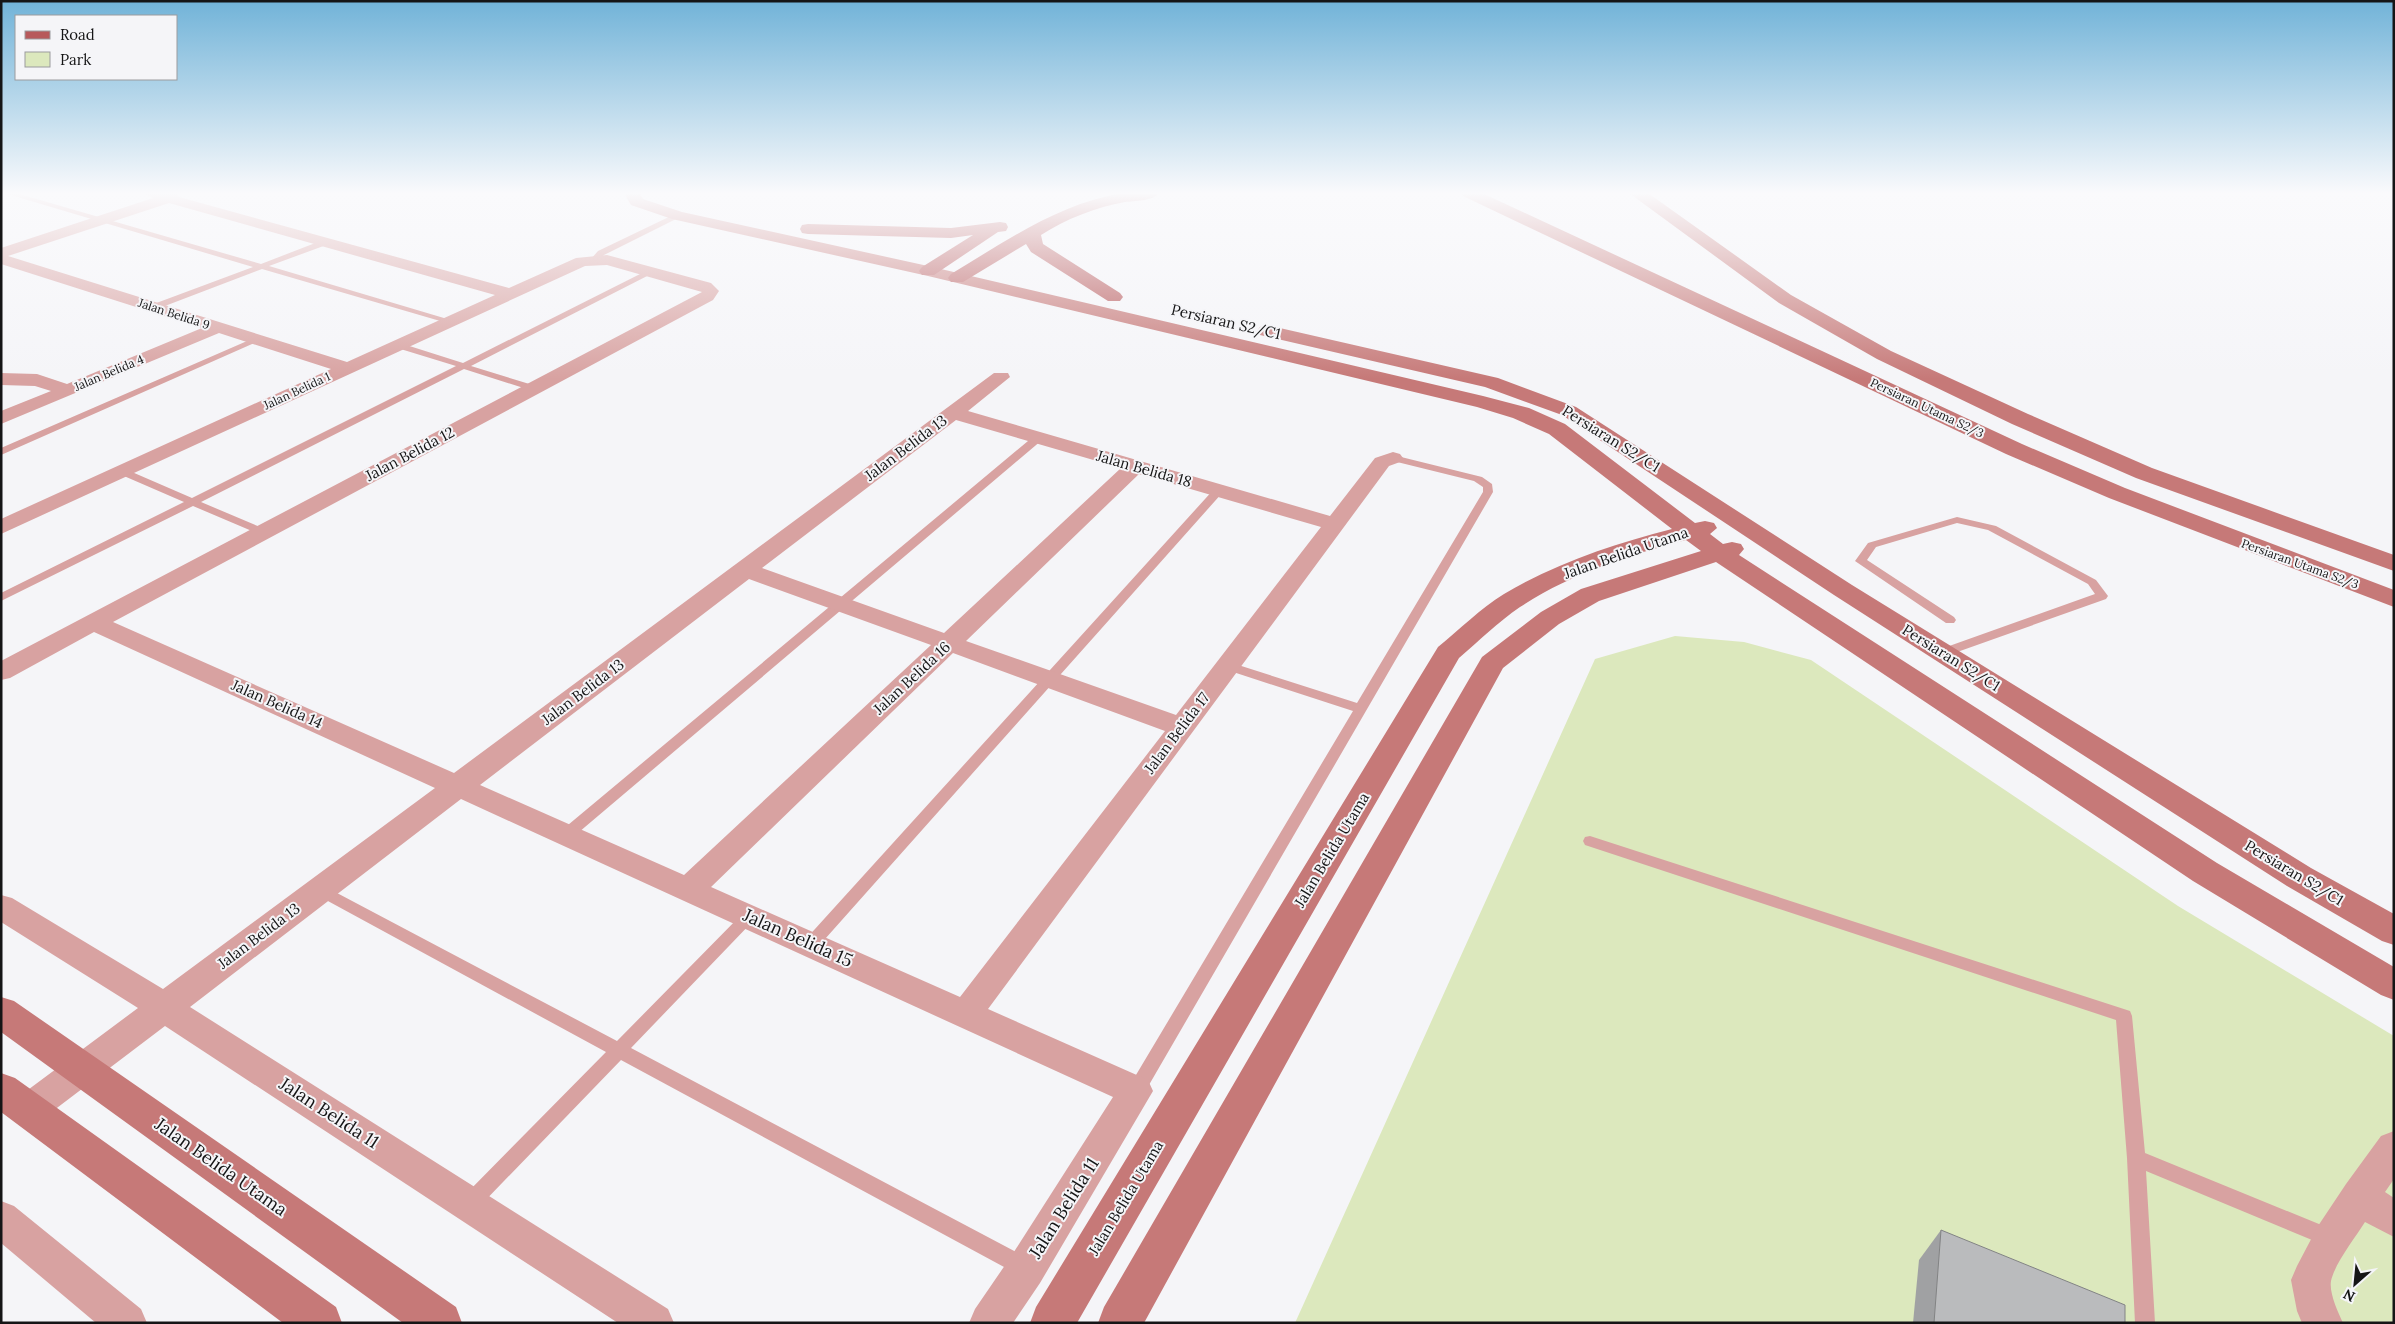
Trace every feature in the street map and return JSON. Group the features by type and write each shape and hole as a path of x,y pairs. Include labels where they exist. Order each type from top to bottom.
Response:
{"main road":[{"name":"Persiaran S2/C1","path":"854,255 1483,402 1521,413 1569,436 1718,552 2197,866 2394,985"},
{"name":"Persiaran S2/C1","path":"923,255 1433,368 1520,391 1569,410 1735,521 1942,653 2299,877 2394,930"},
{"path":"928,271 955,255"},
{"path":"957,278 994,255"},
{"path":"1048,255 1114,297"},
{"name":"Persiaran Utama S2/3","path":"1601,255 2014,449 2117,493 2394,599"},
{"name":"Persiaran Utama S2/3","path":"1723,255 1785,299 1825,324 1884,355 2020,419 2144,473 2394,564"},
{"name":"Jalan Belida Utama","path":"1052,1323 1448,653 1512,601 1563,574 1598,560 1691,531 1735,521"},
{"name":"Jalan Belida Utama","path":"1120,1323 1492,663 1550,618 1590,595 1718,552 1767,541"},
{"name":"Jalan Belida Utama","path":"1,1012 83,1068 440,1323"},
{"path":"15,1099 320,1323"}],"street":[{"path":"371,255 511,294"},
{"name":"Jalan Belida 9","path":"1,259 347,368"},
{"name":"Jalan Belida 12","path":"1,672 706,296 711,291 705,286 595,259"},
{"name":"Jalan Belida 1","path":"1,527 582,261 595,259"},
{"name":"Jalan Belida 4","path":"1,418 218,328"},
{"name":"Jalan Belida 13","path":"15,1099 83,1068 1001,377"},
{"path":"1,379 37,380 68,390"},
{"name":"Jalan Belida 18","path":"952,413 1335,524"},
{"name":"Jalan Belida 17","path":"966,1014 1382,462 1394,458"},
{"name":"Jalan Belida 16","path":"690,889 1135,466"},
{"path":"745,570 1182,727"},
{"name":"Jalan Belida 14","path":"94,623 459,785"},
{"name":"Jalan Belida 15","path":"459,785 1136,1091"},
{"name":"Jalan Belida 11","path":"1,907 165,1007 654,1323"},
{"name":"Jalan Belida 11","path":"988,1323 1026,1269 1136,1091"},
{"path":"2323,1323 2317,1311 2311,1280 2332,1239 2394,1148"},
{"path":"2360,1197 2394,1219"},
{"path":"1,1219 127,1323"}],"lane":[{"path":"223,255 450,321"},
{"path":"154,308 292,255"},
{"path":"595,259 600,255"},
{"path":"1,598 651,272"},
{"path":"1,452 257,340"},
{"path":"397,346 533,388"},
{"path":"567,834 1038,438"},
{"path":"1136,1091 1488,492 1488,486 1478,479 1394,458"},
{"path":"120,472 263,532"},
{"path":"811,944 1219,490"},
{"path":"1942,653 2102,596 2092,582 1992,528 1957,520 1872,545 1861,561 1950,620"},
{"path":"1228,666 1361,709"},
{"path":"1590,841 2124,1016 2136,1158 2146,1323"},
{"path":"320,890 1026,1269"},
{"path":"469,1204 749,916"},
{"path":"2136,1158 2332,1239"}],"green space":[{"path":"1675,636 1744,642 1811,660 2178,906 2394,1036 2394,1323 1295,1323 1595,659"}],"building":[{"path":"1941,1230 2125,1305 2125,1323 1934,1323"}]}
